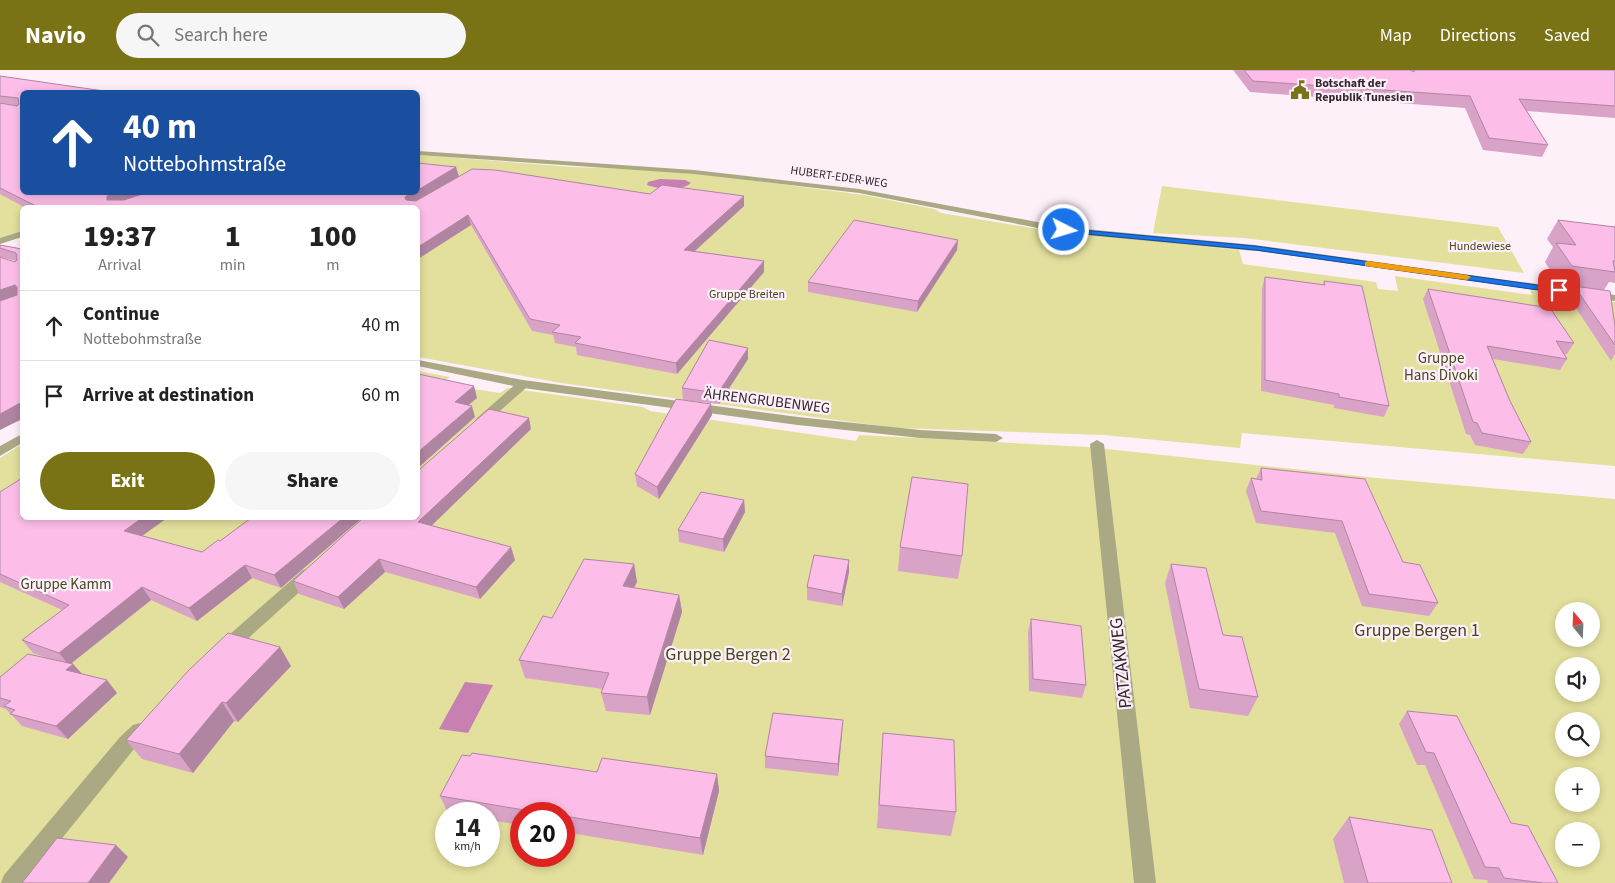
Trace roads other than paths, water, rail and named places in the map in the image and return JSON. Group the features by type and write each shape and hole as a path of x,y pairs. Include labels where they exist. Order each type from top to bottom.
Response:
{"street":[{"name":"HUBERT-EDER-WEG","path":"420,153 673,170 860,191 1064,230 1255,248 1615,298"},
{"path":"482,169 500,159"},
{"path":"0,241 20,235"},
{"name":"ÄHRENGRUBENWEG","path":"420,363 523,384 857,429 996,438"},
{"path":"474,428 523,384"},
{"path":"0,452 20,439"},
{"name":"PATZAKWEG","path":"1097,444 1145,883"},
{"path":"212,660 321,563"},
{"path":"12,883 127,744 156,716"}],"place":[{"name":"Botschaft der Republik Tunesien","path":"1300,90"}],"park label":[{"name":"Hundewiese","path":"1480,246"},
{"name":"Gruppe Breiten","path":"747,294"},
{"name":"Gruppe Hans Divoki","path":"1441,366"},
{"name":"Gruppe Kamm","path":"66,584"},
{"name":"Gruppe Bergen 1","path":"1417,630"},
{"name":"Gruppe Bergen 2","path":"728,654"}]}
